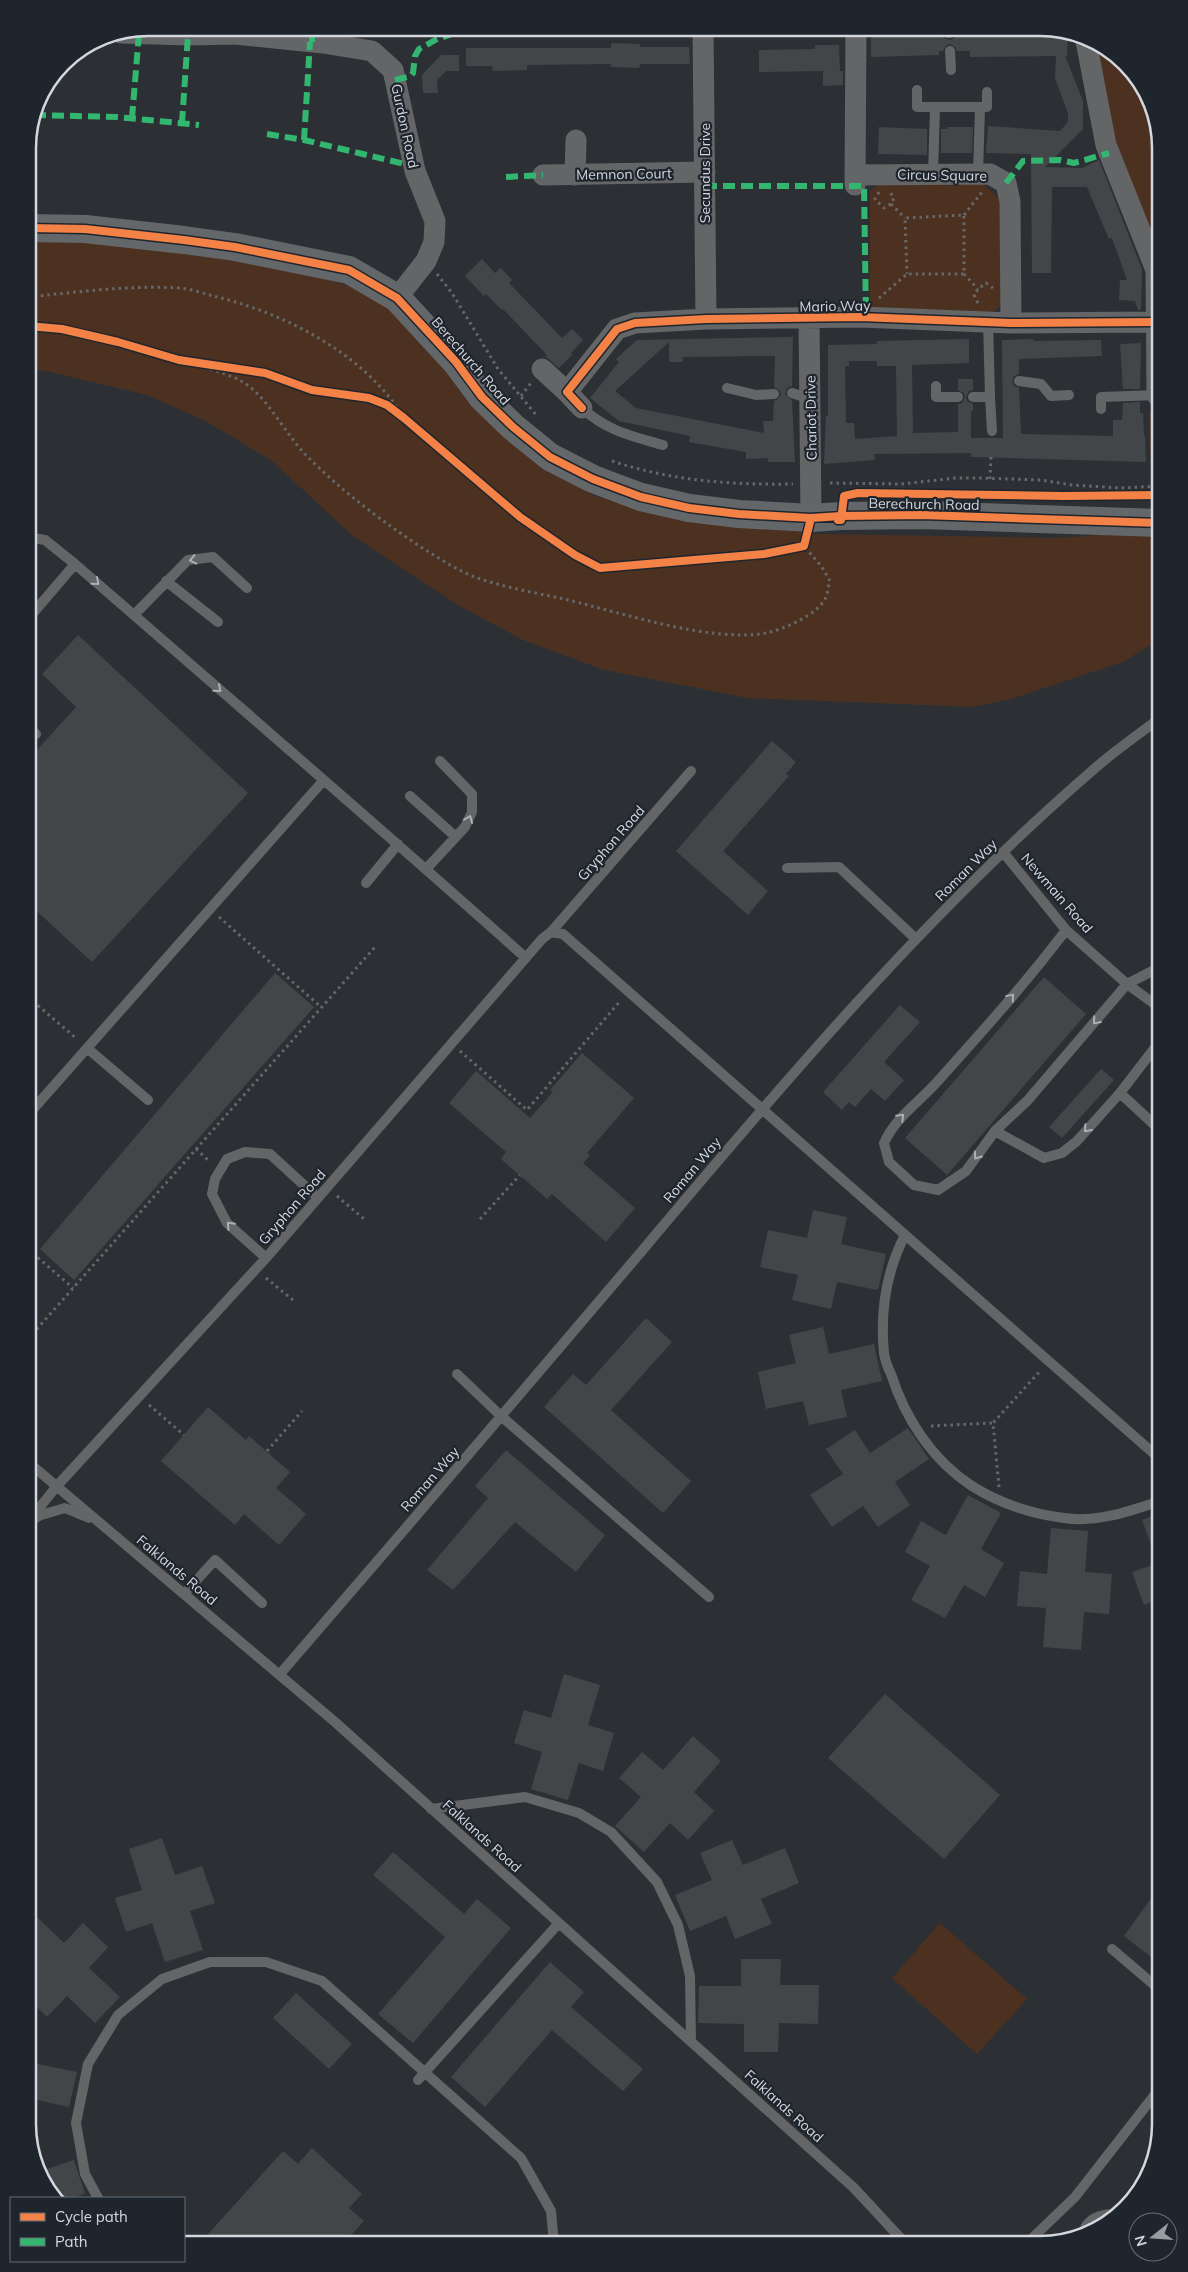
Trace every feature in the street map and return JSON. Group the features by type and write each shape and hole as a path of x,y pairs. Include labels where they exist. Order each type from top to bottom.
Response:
{"street":[{"name":"Gurdon Road","path":"272,36 372,51 393,70 415,171 435,221 434,242 426,261 397,298"},
{"name":"Secundus Drive","path":"703,36 706,319"},
{"name":"Circus Square","path":"856,36 856,180 933,174 987,176 1006,183 1010,202 1011,323"},
{"path":"1087,47 1106,145 1152,260"},
{"path":"575,175 576,140"},
{"name":"Memnon Court","path":"543,175 705,172"},
{"name":"Berechurch Road","path":"36,228 85,229 184,240 262,252 349,270 397,298 456,362 482,397 513,427 550,458 592,479 641,497 689,508 739,514 811,518 922,515 1152,523"},
{"name":"Mario Way","path":"567,392 617,329 635,324 706,319 985,315 1011,323 1152,322"},
{"name":"Chariot Drive","path":"809,318 801,396 812,483 811,518"},
{"path":"542,369 582,408"}],"lane":[{"path":"950,51 951,70"},
{"path":"917,90 917,107 987,107 987,92"},
{"path":"933,174 935,107"},
{"path":"980,107 987,176"},
{"path":"985,315 992,431"},
{"path":"1019,381 1041,384 1051,396 1069,395"},
{"path":"990,384 1002,383"},
{"path":"936,386 936,397 958,398"},
{"path":"727,388 756,395 774,394"},
{"path":"1101,409 1101,397 1152,395"},
{"path":"973,397 990,396"},
{"path":"582,408 594,419 615,431 663,445"},
{"path":"36,538 45,540 75,564 322,781 398,844 526,958"},
{"path":"134,616 188,560 213,558 247,588"},
{"path":"36,610 75,564"},
{"path":"166,581 218,622"},
{"name":"Roman Way","path":"280,1674 502,1417 761,1109 916,939 1003,852 1094,768 1152,724"},
{"path":"426,869 465,827 472,812 472,794 440,761"},
{"name":"Gryphon Road","path":"36,1513 56,1487 266,1258 542,939 552,932 691,771"},
{"path":"36,1106 322,781"},
{"path":"410,796 456,837"},
{"path":"366,883 398,844"},
{"name":"Newmain Road","path":"1003,852 1066,930 1127,984 1152,1002"},
{"path":"787,868 839,867 916,939"},
{"path":"1066,930 1003,1007 935,1084 891,1128 884,1142 889,1162 914,1185 938,1190 966,1170 994,1131 1028,1100 1127,984 1152,971"},
{"path":"552,932 563,934 629,991 1152,1452"},
{"path":"87,1048 148,1100"},
{"path":"994,1131 1044,1158 1062,1153 1077,1141 1120,1093 1152,1051"},
{"path":"1120,1093 1152,1123"},
{"path":"266,1258 227,1223 212,1194 215,1178 227,1159 245,1152 270,1154 318,1198"},
{"path":"904,1235 893,1258 883,1307 884,1354 897,1395 914,1427 947,1467 972,1486 1017,1508 1066,1519 1111,1516 1152,1503"},
{"path":"457,1374 502,1417 710,1596"},
{"name":"Falklands Road","path":"36,1469 280,1674 854,2188 899,2236"},
{"path":"36,1518 65,1508 96,1521"},
{"path":"184,1594 215,1560 262,1603"},
{"path":"431,1809 525,1797 579,1813 611,1832 657,1882 678,1925 690,1976 691,2042"},
{"path":"421,2076 559,1923"},
{"path":"1112,1948 1152,1983"},
{"path":"97,2197 85,2174 76,2123 88,2064 118,2015 162,1979 210,1962 266,1962 322,1981 421,2076 521,2158 551,2210 553,2236"},
{"path":"1034,2236 1074,2197 1152,2098"},
{"path":"1085,2226 1094,2218 1103,2216"}],"path":[{"path":"978,289 964,274 964,215 984,188 987,176"},
{"path":"891,204 905,218 907,274"},
{"path":"905,218 964,215"},
{"path":"874,303 907,274 964,274"},
{"path":"985,315 974,295 986,283 997,291"},
{"path":"36,296 106,289 182,288 246,304 308,330 340,353 392,398 404,418"},
{"path":"171,358 241,381 263,399 280,425 306,455 340,485 388,525 433,555 474,577 660,623 709,632 740,635 767,633 789,625 808,615 825,600 830,581 822,567 800,546 811,518"},
{"path":"179,360 236,369"},
{"path":"387,406 412,424"},
{"path":"990,479 991,457"},
{"path":"812,483 901,484 956,478 1041,480 1072,485 1121,488 1152,486"},
{"path":"1093,495 1152,495"},
{"path":"210,909 321,1008"},
{"path":"36,1330 374,947"},
{"path":"452,1044 527,1110 629,991"},
{"path":"36,1004 87,1048"},
{"path":"196,1149 220,1170"},
{"path":"480,1219 520,1175"},
{"path":"328,1187 364,1219"},
{"path":"36,1256 73,1288"},
{"path":"256,1269 293,1300"},
{"path":"914,1427 993,1423 1048,1362"},
{"path":"140,1396 184,1435"},
{"path":"267,1452 302,1410"},
{"path":"993,1423 1000,1500"}],"shaded area":[{"path":"1093,50 1114,64 1124,74 1137,92 1148,119 1152,141 1152,245 1112,145"},
{"path":"978,180 1007,205 1007,299 987,318 879,320 870,306 870,191 883,181"},
{"path":"36,235 124,243 308,273 351,287 383,304 429,349 468,402 540,466 593,495 646,511 686,520 821,534 1059,538 1152,531 1152,644 1123,662 1011,699 972,707 747,698 601,669 523,640 461,607 353,536 272,461 206,421 147,395 46,371 36,370"},
{"path":"1149,413 1152,413 1152,502"},
{"path":"940,1923 1027,1999 977,2054 892,1978"}],"building":[{"path":"871,36 943,36 950,40 955,36 1047,36 1068,40 1067,56 1065,56 1083,101 1083,129 1045,167 1082,168 1099,160 1142,269 1141,310 1138,310 1135,301 1119,300 1120,280 1127,280 1112,238 1109,239 1087,187 1052,187 1051,273 1032,273 1031,154 986,153 988,126 1060,131 1068,122 1068,113 1055,78 1056,56 970,57 970,51 957,51 950,44 943,51 939,51 939,55 871,57"},
{"path":"611,43 640,44 640,47 689,47 690,64 640,64 639,68 611,67 611,64 527,65 527,70 493,71 492,66 466,66 466,48 611,48"},
{"path":"815,45 839,45 840,71 843,71 843,85 823,86 823,71 759,72 759,50 815,49"},
{"path":"441,55 459,55 459,71 446,71 437,80 438,93 423,93 422,75"},
{"path":"879,127 927,129 927,155 878,154"},
{"path":"947,127 973,127 972,153 941,153 941,129 947,129"},
{"path":"482,259 495,273 501,268 512,280 509,283 562,338 572,329 583,340 571,353 573,354 559,368 545,356 547,355 503,309 486,294 484,296 465,276"},
{"path":"793,337 792,386 787,388 785,394 792,400 795,462 768,462 768,458 746,459 746,452 689,442 690,436 619,421 590,398 619,362 616,359 637,340","holes":["669,342 669,362 683,362 683,357 775,356 774,387 781,394 774,401 773,421 763,421 764,433 636,408 615,391"]},
{"path":"969,339 969,363 912,365 913,433 958,432 958,404 962,403 965,397 964,393 958,390 958,379 973,379 973,390 969,391 966,397 967,401 973,404 973,411 971,411 971,438 1003,438 1002,340 1101,340 1102,356 1019,359 1019,374 1014,376 1012,381 1014,386 1019,388 1021,434 1113,436 1113,420 1122,420 1123,403 1140,402 1140,413 1143,413 1146,462 971,457 971,453 874,454 875,460 824,464 826,416 828,416 828,345 877,344 877,341","holes":["849,361 877,361 877,366 896,366 897,436 855,439 854,423 846,423 845,366 849,366"]},
{"path":"1141,343 1140,389 1123,389 1120,344"},
{"path":"78,635 248,793 92,962 36,910 36,751 76,707 42,674"},
{"path":"772,741 796,762 786,774 789,776 723,851 768,891 748,915 676,851"},
{"path":"275,973 314,1007 74,1280 40,1249"},
{"path":"1044,977 1086,1014 947,1175 905,1138"},
{"path":"900,1005 920,1022 884,1062 904,1080 885,1101 871,1089 855,1107 849,1102 842,1110 823,1092"},
{"path":"582,1053 634,1098 587,1153 590,1155 583,1163 635,1208 606,1242 552,1194 547,1199 501,1159 506,1152 449,1103 476,1071 530,1118 553,1092 550,1090"},
{"path":"1101,1069 1114,1080 1062,1138 1049,1127"},
{"path":"813,1210 847,1217 841,1244 886,1254 878,1290 837,1282 831,1309 792,1300 798,1275 760,1267 768,1230 807,1238"},
{"path":"646,1318 672,1342 611,1410 691,1481 663,1513 544,1407 573,1374 586,1385"},
{"path":"823,1327 829,1354 874,1344 882,1381 841,1390 847,1417 809,1425 803,1401 766,1409 758,1372 796,1363 789,1335"},
{"path":"208,1407 246,1440 249,1436 290,1472 276,1488 306,1514 279,1545 244,1514 235,1525 161,1461"},
{"path":"908,1428 929,1459 895,1482 910,1505 878,1527 863,1506 832,1527 810,1495 843,1474 826,1449 855,1430 870,1453"},
{"path":"506,1450 605,1535 576,1572 515,1522 453,1590 427,1570 488,1498 475,1486"},
{"path":"968,1495 1001,1513 981,1549 1004,1563 985,1597 964,1585 945,1618 911,1600 930,1566 905,1552 921,1521 946,1535"},
{"path":"1152,1516 1152,1547 1142,1520"},
{"path":"1051,1528 1088,1531 1085,1572 1112,1574 1109,1614 1084,1612 1081,1650 1043,1647 1046,1608 1017,1606 1020,1571 1047,1574"},
{"path":"1152,1565 1152,1602 1144,1605 1132,1572"},
{"path":"564,1674 600,1685 588,1725 614,1733 603,1771 579,1763 568,1800 531,1789 542,1752 514,1743 524,1710 551,1718"},
{"path":"885,1694 1000,1795 944,1859 828,1758"},
{"path":"693,1736 721,1761 694,1792 714,1811 688,1840 670,1823 644,1852 615,1826 641,1797 619,1778 642,1752 663,1770"},
{"path":"162,1838 175,1875 202,1866 215,1903 190,1911 203,1950 165,1962 152,1923 126,1932 115,1898 142,1890 129,1849"},
{"path":"732,1840 743,1865 785,1848 799,1883 761,1899 772,1924 735,1939 726,1916 690,1931 675,1895 712,1880 700,1853"},
{"path":"393,1852 464,1914 477,1899 511,1928 413,2043 378,2014 445,1937 373,1875"},
{"path":"1152,1897 1152,1958 1124,1936"},
{"path":"36,1916 64,1943 83,1923 108,1947 89,1968 120,1997 95,2023 67,1996 47,2017 36,2007"},
{"path":"741,1959 781,1959 780,1985 819,1985 818,2024 779,2023 778,2052 744,2052 744,2024 698,2023 699,1986 741,1986"},
{"path":"550,1962 584,1992 571,2007 643,2069 623,2091 552,2030 485,2107 451,2077"},
{"path":"296,1993 352,2044 329,2069 273,2018"},
{"path":"36,2064 77,2072 69,2107 36,2100"},
{"path":"312,2148 362,2194 349,2208 364,2221 350,2236 206,2236 283,2151 298,2164"},
{"path":"74,2160 85,2194 76,2197 63,2197 46,2169"}],"marked path":[{"path":"132,118 139,36"},
{"path":"182,123 188,36"},
{"path":"312,36 312,42"},
{"path":"395,80 411,76 415,56 419,49 446,36"},
{"path":"304,140 310,42"},
{"path":"41,115 117,117 199,125"},
{"path":"267,134 304,140 413,166"},
{"path":"1006,183 1023,161 1060,160 1074,163 1109,153"},
{"path":"506,177 543,175"},
{"path":"705,186 864,186 866,317"}],"cycle path":[{"path":"36,228 85,229 184,240 235,247 349,270 397,298 456,362 482,397 513,427 550,457 593,479 641,497 689,508 739,514 811,518 922,515 1152,523"},
{"path":"582,408 567,392 617,329 635,323 706,319 860,317 1011,323 1152,322"},
{"path":"36,327 62,329 118,342 179,360 265,373 312,390 369,398 387,405 520,517 575,555 600,568 764,554 804,546 811,518"},
{"path":"838,520 841,520 844,496 858,493 1064,496 1152,495"}]}
